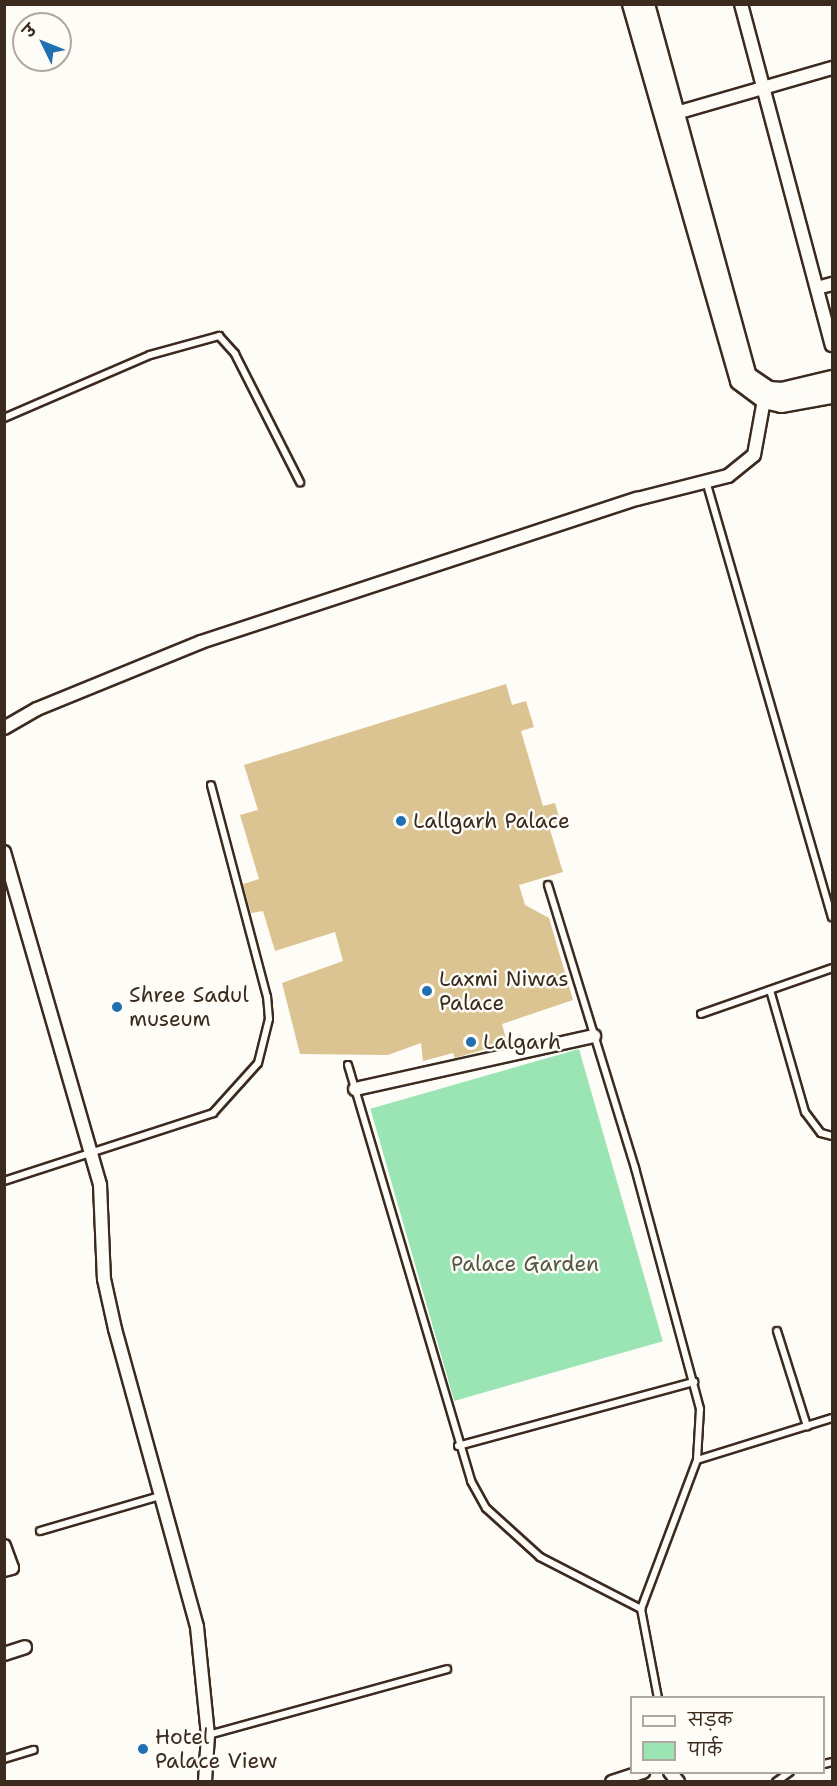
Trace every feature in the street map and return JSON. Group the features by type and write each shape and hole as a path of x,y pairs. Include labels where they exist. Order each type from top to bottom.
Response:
{"street":[{"path":"631,4 748,375 769,390 782,391 832,379"},
{"path":"646,4 668,116 729,362 738,381 764,400 781,404 832,395"},
{"path":"741,4 832,345"},
{"path":"668,116 832,68"},
{"path":"817,288 832,284"},
{"path":"4,728 37,708 201,642 637,499 743,469 754,455 764,400"},
{"path":"4,852 91,1156 104,1209 104,1279 197,1628 208,1736 205,1782"},
{"path":"356,1089 594,1036"},
{"path":"4,1546 12,1569 4,1570"},
{"path":"4,1654 25,1647"},
{"path":"612,1782 640,1774"}],"lane":[{"path":"4,418 150,355 219,336 235,354 300,482"},
{"path":"706,481 832,917"},
{"path":"4,1181 91,1156 213,1113 258,1063 269,1019 267,997 211,784"},
{"path":"548,885 694,1382 702,1431 697,1460 641,1609 658,1696"},
{"path":"701,1014 832,968"},
{"path":"770,990 806,1112 821,1133 832,1136"},
{"path":"348,1065 458,1446 486,1508 512,1535 571,1577 641,1609"},
{"path":"777,1331 807,1426"},
{"path":"458,1446 694,1382"},
{"path":"697,1460 832,1418"},
{"path":"40,1532 161,1496"},
{"path":"208,1736 447,1669"},
{"path":"4,1759 34,1750"}],"green space":[{"name":"Palace Garden","path":"579,1049 663,1341 454,1401 370,1109"}],"building":[{"name":"Lallgarh Palace","path":"506,684 512,705 526,701 534,727 521,731 543,806 555,803 562,827 550,830 563,872 519,885 525,905 549,918 573,1000 502,1024 507,1043 455,1058 453,1053 423,1061 421,1043 388,1055 300,1054 282,983 343,961 335,932 275,951 263,911 251,913 243,884 259,879 240,815 258,810 244,765"}],"place":[{"name":"Lallgarh Palace","path":"401,821"},
{"name":"Laxmi Niwas Palace","path":"427,991"},
{"name":"Shree Sadul museum","path":"117,1007"},
{"name":"Lalgarh","path":"471,1042"},
{"name":"Hotel Palace View","path":"143,1749"}]}
